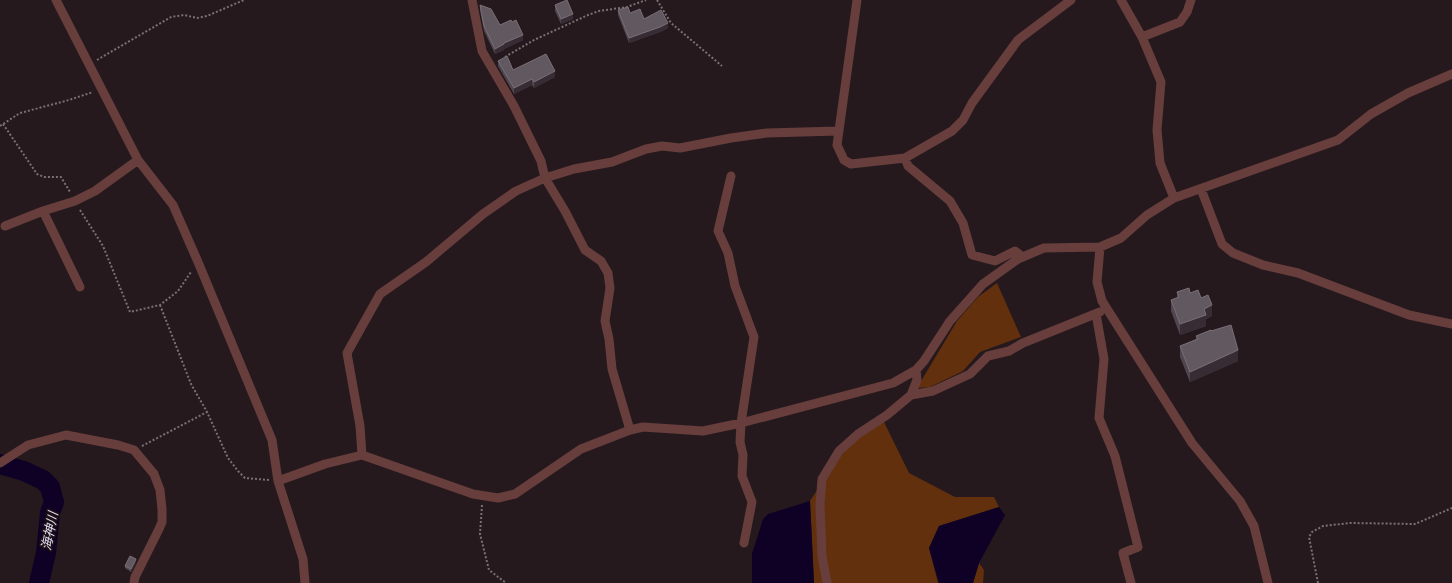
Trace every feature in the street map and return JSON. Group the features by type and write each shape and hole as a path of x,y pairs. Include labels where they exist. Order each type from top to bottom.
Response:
{"street":[{"path":"56,0 138,160 173,205 198,262 272,440 278,481 303,560 305,583"},
{"path":"472,0 482,51 514,106 541,161 545,178 565,211 585,250 601,261 608,273 610,288 605,321 610,339 612,370 630,430"},
{"path":"857,0 837,145 844,160 850,164 905,158 952,131 963,120 972,103 1018,40 1071,0"},
{"path":"1121,0 1142,37 1161,82 1156,130 1160,163 1174,198"},
{"path":"1142,37 1180,22 1187,12 1191,0"},
{"path":"278,481 325,464 362,455 473,494 498,498 515,494 581,449 630,430 643,427 703,432 741,424 893,383 916,370 924,361 950,321 983,284 1023,257 1044,248 1100,246 1122,238 1147,215 1174,198 1338,140 1371,114 1408,93 1452,74"},
{"path":"362,455 360,426 347,353 380,294 426,262 483,214 516,191 545,178 574,169 612,162 646,149 662,146 680,148 767,133 838,131"},
{"path":"905,158 908,166 950,201 963,223 972,255 995,261 1015,251 1023,257"},
{"path":"5,226 43,211 75,201 96,191 138,160"},
{"path":"731,176 718,231 728,253 735,286 754,337 741,424 740,442 743,455 742,476 752,502 744,543"},
{"path":"1201,189 1222,244 1233,253 1263,265 1298,273 1409,315 1452,324"},
{"path":"43,211 80,287"},
{"path":"1100,246 1097,282 1102,301 1192,443 1243,508 1254,526 1268,583"},
{"path":"911,395 933,391 970,374 988,356 1010,351 1023,343 1096,314 1106,308"},
{"path":"1096,314 1104,358 1099,418 1115,456 1138,547 1123,554 1131,583"},
{"path":"827,583 822,556 820,505 822,479 839,451 858,434 887,415 911,395 917,380 916,370"},
{"path":"0,463 28,444 66,435 118,444 134,450 154,474 160,490 162,509 162,522 160,529 135,578 134,583"}],"path":[{"path":"89,65 171,17 184,15 197,18 207,16 244,0"},
{"path":"490,66 534,40 588,15 646,0"},
{"path":"657,0 671,23 722,66"},
{"path":"0,126 20,113 69,100 102,89"},
{"path":"3,124 37,174 44,177 61,177 66,184 103,246 130,312 160,304 178,291 198,262"},
{"path":"160,304 191,384 207,412 228,458 245,478 278,481"},
{"path":"134,450 207,412"},
{"path":"483,496 480,534 489,570 506,583"},
{"path":"1318,583 1309,537 1312,532 1323,526 1350,523 1415,524 1452,508"}],"shaded area":[{"path":"997,283 1021,337 980,352 963,371 930,387 917,388 957,321 978,297"},
{"path":"883,420 909,473 955,497 994,497 999,507 939,526 929,548 938,583 814,583 810,501 849,442"},
{"path":"810,501 814,583 752,583 752,554 763,519 768,514"},
{"path":"999,507 1005,515 979,563 973,583 939,583 929,548 939,526"},
{"path":"979,563 984,570 983,583 973,583"}],"building":[{"path":"567,0 573,14 561,19 555,5"},
{"path":"480,5 491,9 500,25 511,20 512,22 516,20 523,35 504,43 495,49 484,26"},
{"path":"628,7 630,13 640,9 644,19 661,10 668,23 629,38 618,10"},
{"path":"546,54 555,71 534,82 532,79 514,88 498,61 507,56 513,70"},
{"path":"1189,288 1190,293 1198,290 1201,298 1208,295 1212,305 1204,309 1206,315 1180,324 1171,300 1179,297 1177,292"},
{"path":"1231,325 1238,350 1190,372 1180,346 1198,339 1196,336 1211,330"},
{"path":"130,556 136,559 131,569 125,566"}],"waterway":[{"name":"海神川","path":"0,464 24,471 43,480 50,487 54,502 50,513 46,553 39,583"}]}
